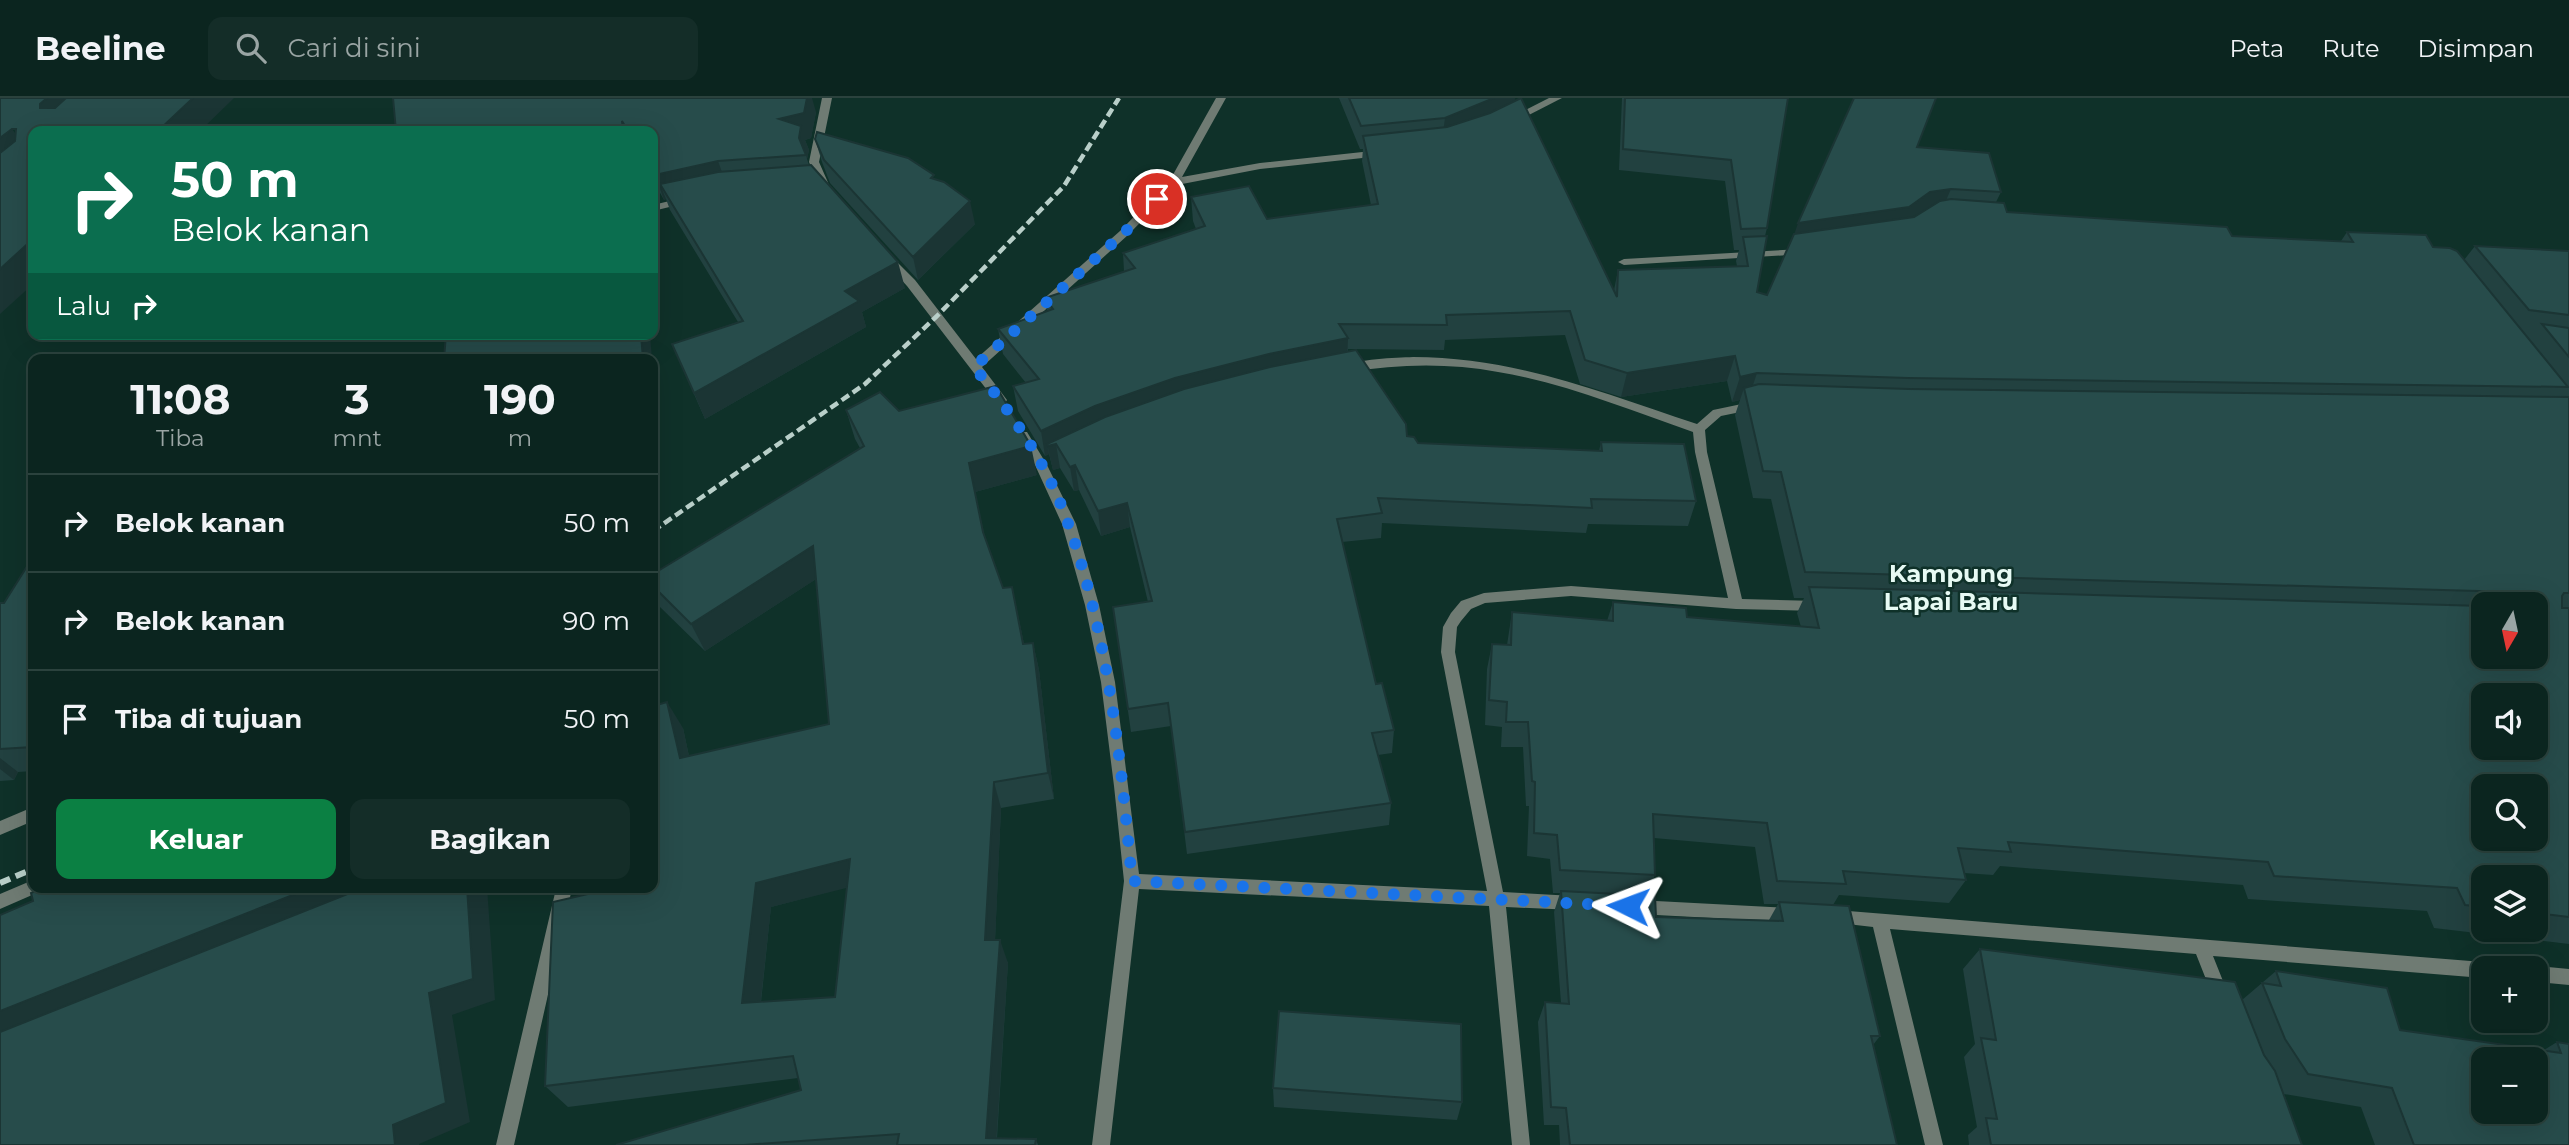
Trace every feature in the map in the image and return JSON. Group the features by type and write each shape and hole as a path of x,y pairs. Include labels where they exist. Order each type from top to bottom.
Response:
{"street":[{"path":"810,186 827,190 814,162 827,98"},
{"path":"974,367 1124,233 1174,182 1221,98"},
{"path":"1495,128 1557,98"},
{"path":"1174,182 1260,166 1389,152"},
{"path":"658,207 700,197"},
{"path":"878,248 911,283 1047,462 1069,524 1092,605 1108,682 1132,881 1101,1145"},
{"path":"1624,262 1818,250"},
{"path":"1337,370 1383,362 1431,361 1520,372 1699,429"},
{"path":"1699,429 1717,413 1748,404 1772,405"},
{"path":"1699,429 1701,452 1736,604"},
{"path":"1521,1145 1497,901 1448,652 1450,627 1466,605 1484,598 1571,591 1736,604 1833,607"},
{"path":"0,828 28,816"},
{"path":"1132,881 1586,904"},
{"path":"0,902 28,889"},
{"path":"505,1145 563,893"},
{"path":"1614,905 1879,919 2202,949 2471,969"},
{"path":"1879,919 1934,1145"},
{"path":"2202,949 2225,1008"},
{"path":"2548,975 2569,977"}],"building":[{"path":"0,98 47,98 40,104 40,108 55,108 66,98 193,98 163,126 28,126 28,244 0,269 0,153 15,141 16,129 0,138"},
{"path":"393,98 807,98 804,113 779,119 801,126 799,138 806,155 718,161 658,174 658,126 625,126 622,121 622,126 396,126"},
{"path":"1349,98 1494,98 1445,118 1361,126"},
{"path":"1521,98 1617,297 1618,270 1748,266 1743,237 1767,236 1757,292 1767,295 1794,234 1914,217 1940,201 1951,199 2004,203 2007,212 2227,227 2232,236 2353,242 2347,232 2426,235 2433,247 2457,251 2568,387 1908,378 1757,373 1740,377 1735,356 1627,373 1585,360 1570,311 1446,315 1447,325 1339,324 1348,338 1269,354 1175,378 1095,406 1041,431 1013,386 1039,379 998,329 1053,309 1045,298 1135,268 1123,253 1205,226 1191,197 1249,186 1267,219 1378,204 1363,136 1447,127 1490,113"},
{"path":"1625,98 1788,98 1767,228 1741,229 1731,160 1623,149"},
{"path":"1854,98 1936,98 1917,147 1989,153 2001,192 1951,189 1930,192 1909,207 1798,223"},
{"path":"817,132 908,158 934,175 931,178 944,182 970,201 913,257 824,160 815,139"},
{"path":"811,165 898,262 845,291 859,301 694,393 672,344 743,321 660,184 718,172"},
{"path":"2475,246 2569,251 2569,315 2529,310"},
{"path":"2542,324 2569,328 2569,357"},
{"path":"446,340 641,340 643,354 444,354"},
{"path":"1356,350 1406,424 1407,436 1414,437 1418,443 1602,451 1601,442 1684,444 1696,501 1591,499 1592,508 1378,498 1382,513 1337,519 1376,684 1382,683 1394,730 1372,733 1391,803 1185,832 1168,703 1128,709 1113,607 1152,601 1127,503 1098,511 1075,465 1070,467 1056,444 1047,444 1105,417 1184,389 1270,367"},
{"path":"1759,384 1909,389 2569,397 2569,593 2562,596 2562,608 2569,608 2569,917 2548,914 2548,865 2471,865 2471,906 2465,905 2457,888 2274,876 2268,862 2008,842 2011,852 1958,848 1966,880 1843,871 1846,884 1777,881 1767,823 1653,814 1655,875 1560,870 1557,835 1534,833 1535,782 1532,781 1528,722 1506,722 1507,702 1489,700 1492,644 1511,645 1512,612 1613,621 1613,602 1686,608 1687,617 1819,628 1809,587 2471,606 2471,669 2548,669 2548,592 1805,572 1781,472 1763,471 1744,388"},
{"path":"996,386 1031,446 969,463 983,532 1003,588 1012,587 1023,644 1033,643 1048,773 994,782 985,940 1000,940 986,1138 1036,1139 1035,1145 897,1145 899,1134 744,1145 616,1145 801,1090 793,1056 545,1086 553,902 592,893 658,893 658,705 667,702 680,758 829,724 813,546 691,624 658,591 658,571 864,446 846,410 880,392 899,411","holes":["850,859 835,997 742,1003 756,883"]},
{"path":"28,565 28,747 0,749 0,603 4,603"},
{"path":"1561,891 1655,896 1656,917 1783,921 1779,902 1849,906 1880,1036 1871,1036 1897,1145 1570,1145 1566,1108 1551,1107 1545,1002 1569,1004"},
{"path":"31,893 298,893 0,1011 0,915 33,901"},
{"path":"350,893 467,893 473,979 429,993 446,1103 393,1125 395,1145 0,1145 0,1032"},
{"path":"1980,949 2235,982 2264,1055 2275,1071 2302,1145 1991,1145 1986,1118 1997,1119 1981,1038 1996,1040"},
{"path":"2276,971 2387,988 2400,1030 2519,1047 2471,1047 2471,1124 2548,1124 2548,1051 2561,1053 2557,1042 2569,1044 2569,1145 2414,1145 2392,1088 2308,1074 2285,1039 2262,983 2281,986"},
{"path":"1279,1011 1461,1024 1462,1102 1273,1088"}],"railway":[{"path":"658,528 865,384 937,316 1064,186 1119,98"},
{"path":"0,883 28,871"}],"district":[{"name":"Kampung Lapai Baru","path":"1951,587"}],"route":[{"path":"1157,199 1124,233 974,367 1008,409 1041,465 1069,524 1092,605 1108,682 1132,881 1628,906"}]}
